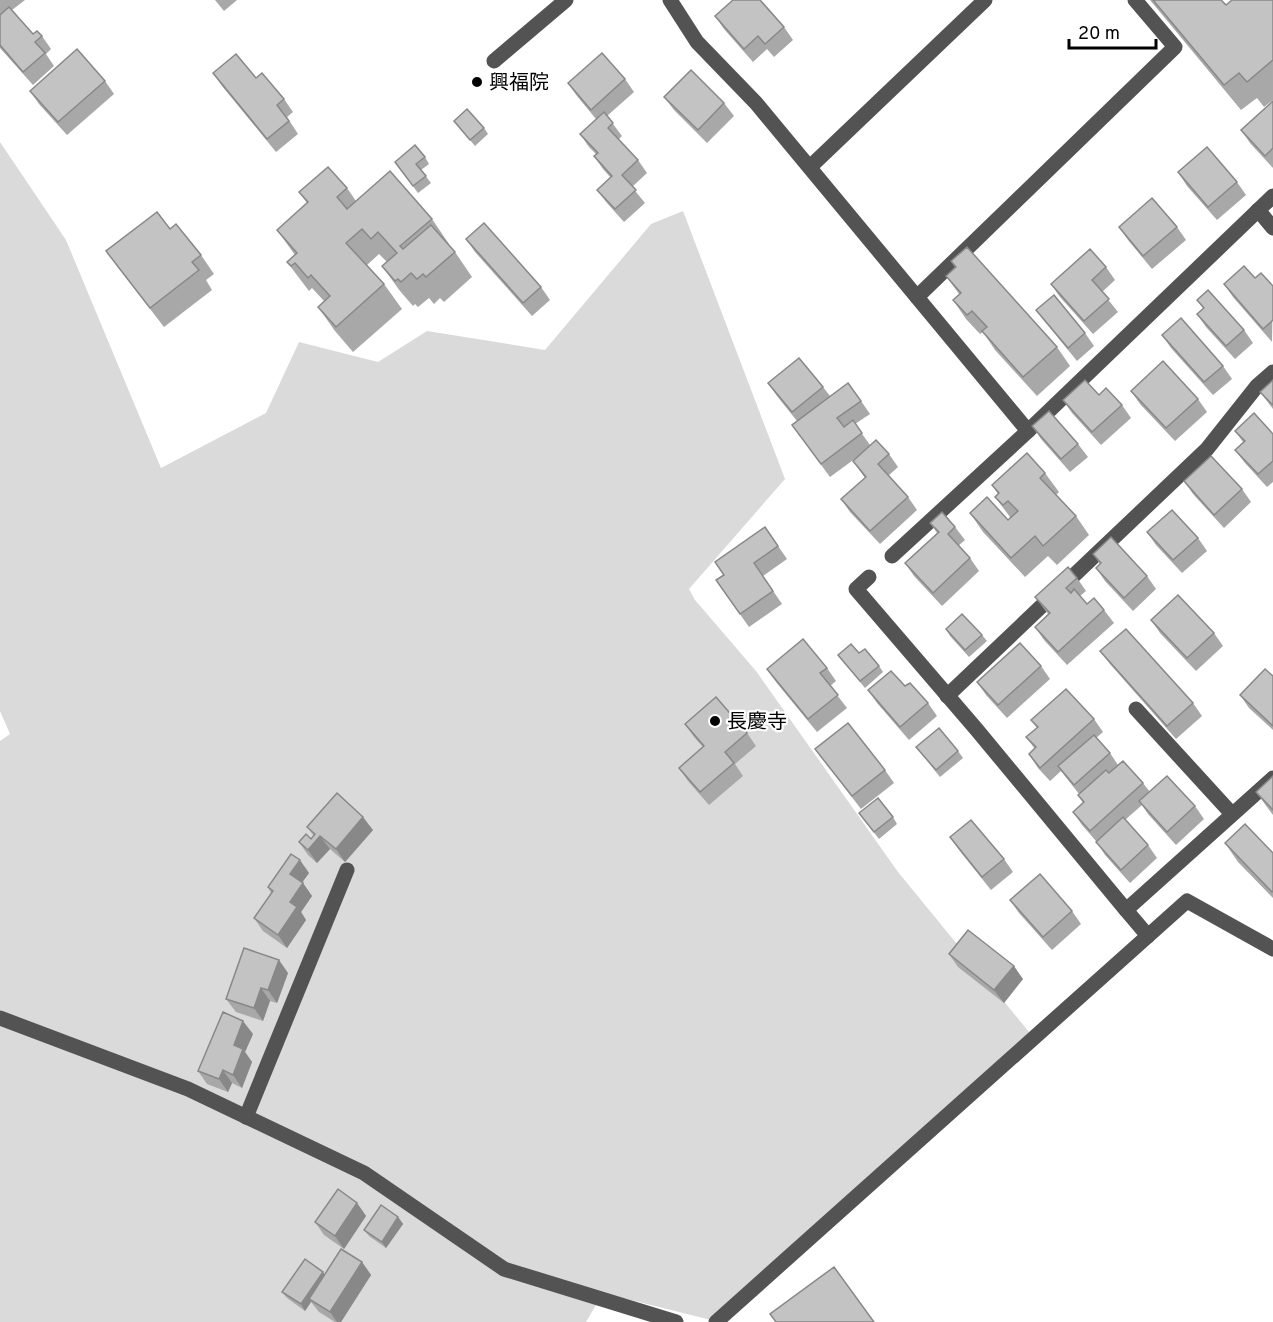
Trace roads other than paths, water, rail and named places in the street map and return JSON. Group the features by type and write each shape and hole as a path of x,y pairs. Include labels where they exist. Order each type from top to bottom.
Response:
{"street":[{"path":"494,61 566,0"},
{"path":"670,0 697,42 756,103 1028,431"},
{"path":"810,167 985,0"},
{"path":"917,297 1175,46 1136,0"},
{"path":"892,556 1028,431 1273,196"},
{"path":"1258,210 1273,228"},
{"path":"947,696 1207,449 1257,386 1273,372"},
{"path":"869,577 856,589 1148,936"},
{"path":"1136,709 1232,814"},
{"path":"1126,910 1273,777"},
{"path":"246,1117 347,870"},
{"path":"716,1322 1186,901 1273,949"},
{"path":"0,1018 188,1089 364,1173 504,1269 676,1322"}],"place":[{"name":"興福院","path":"477,82"},
{"name":"長慶寺","path":"715,721"}]}
